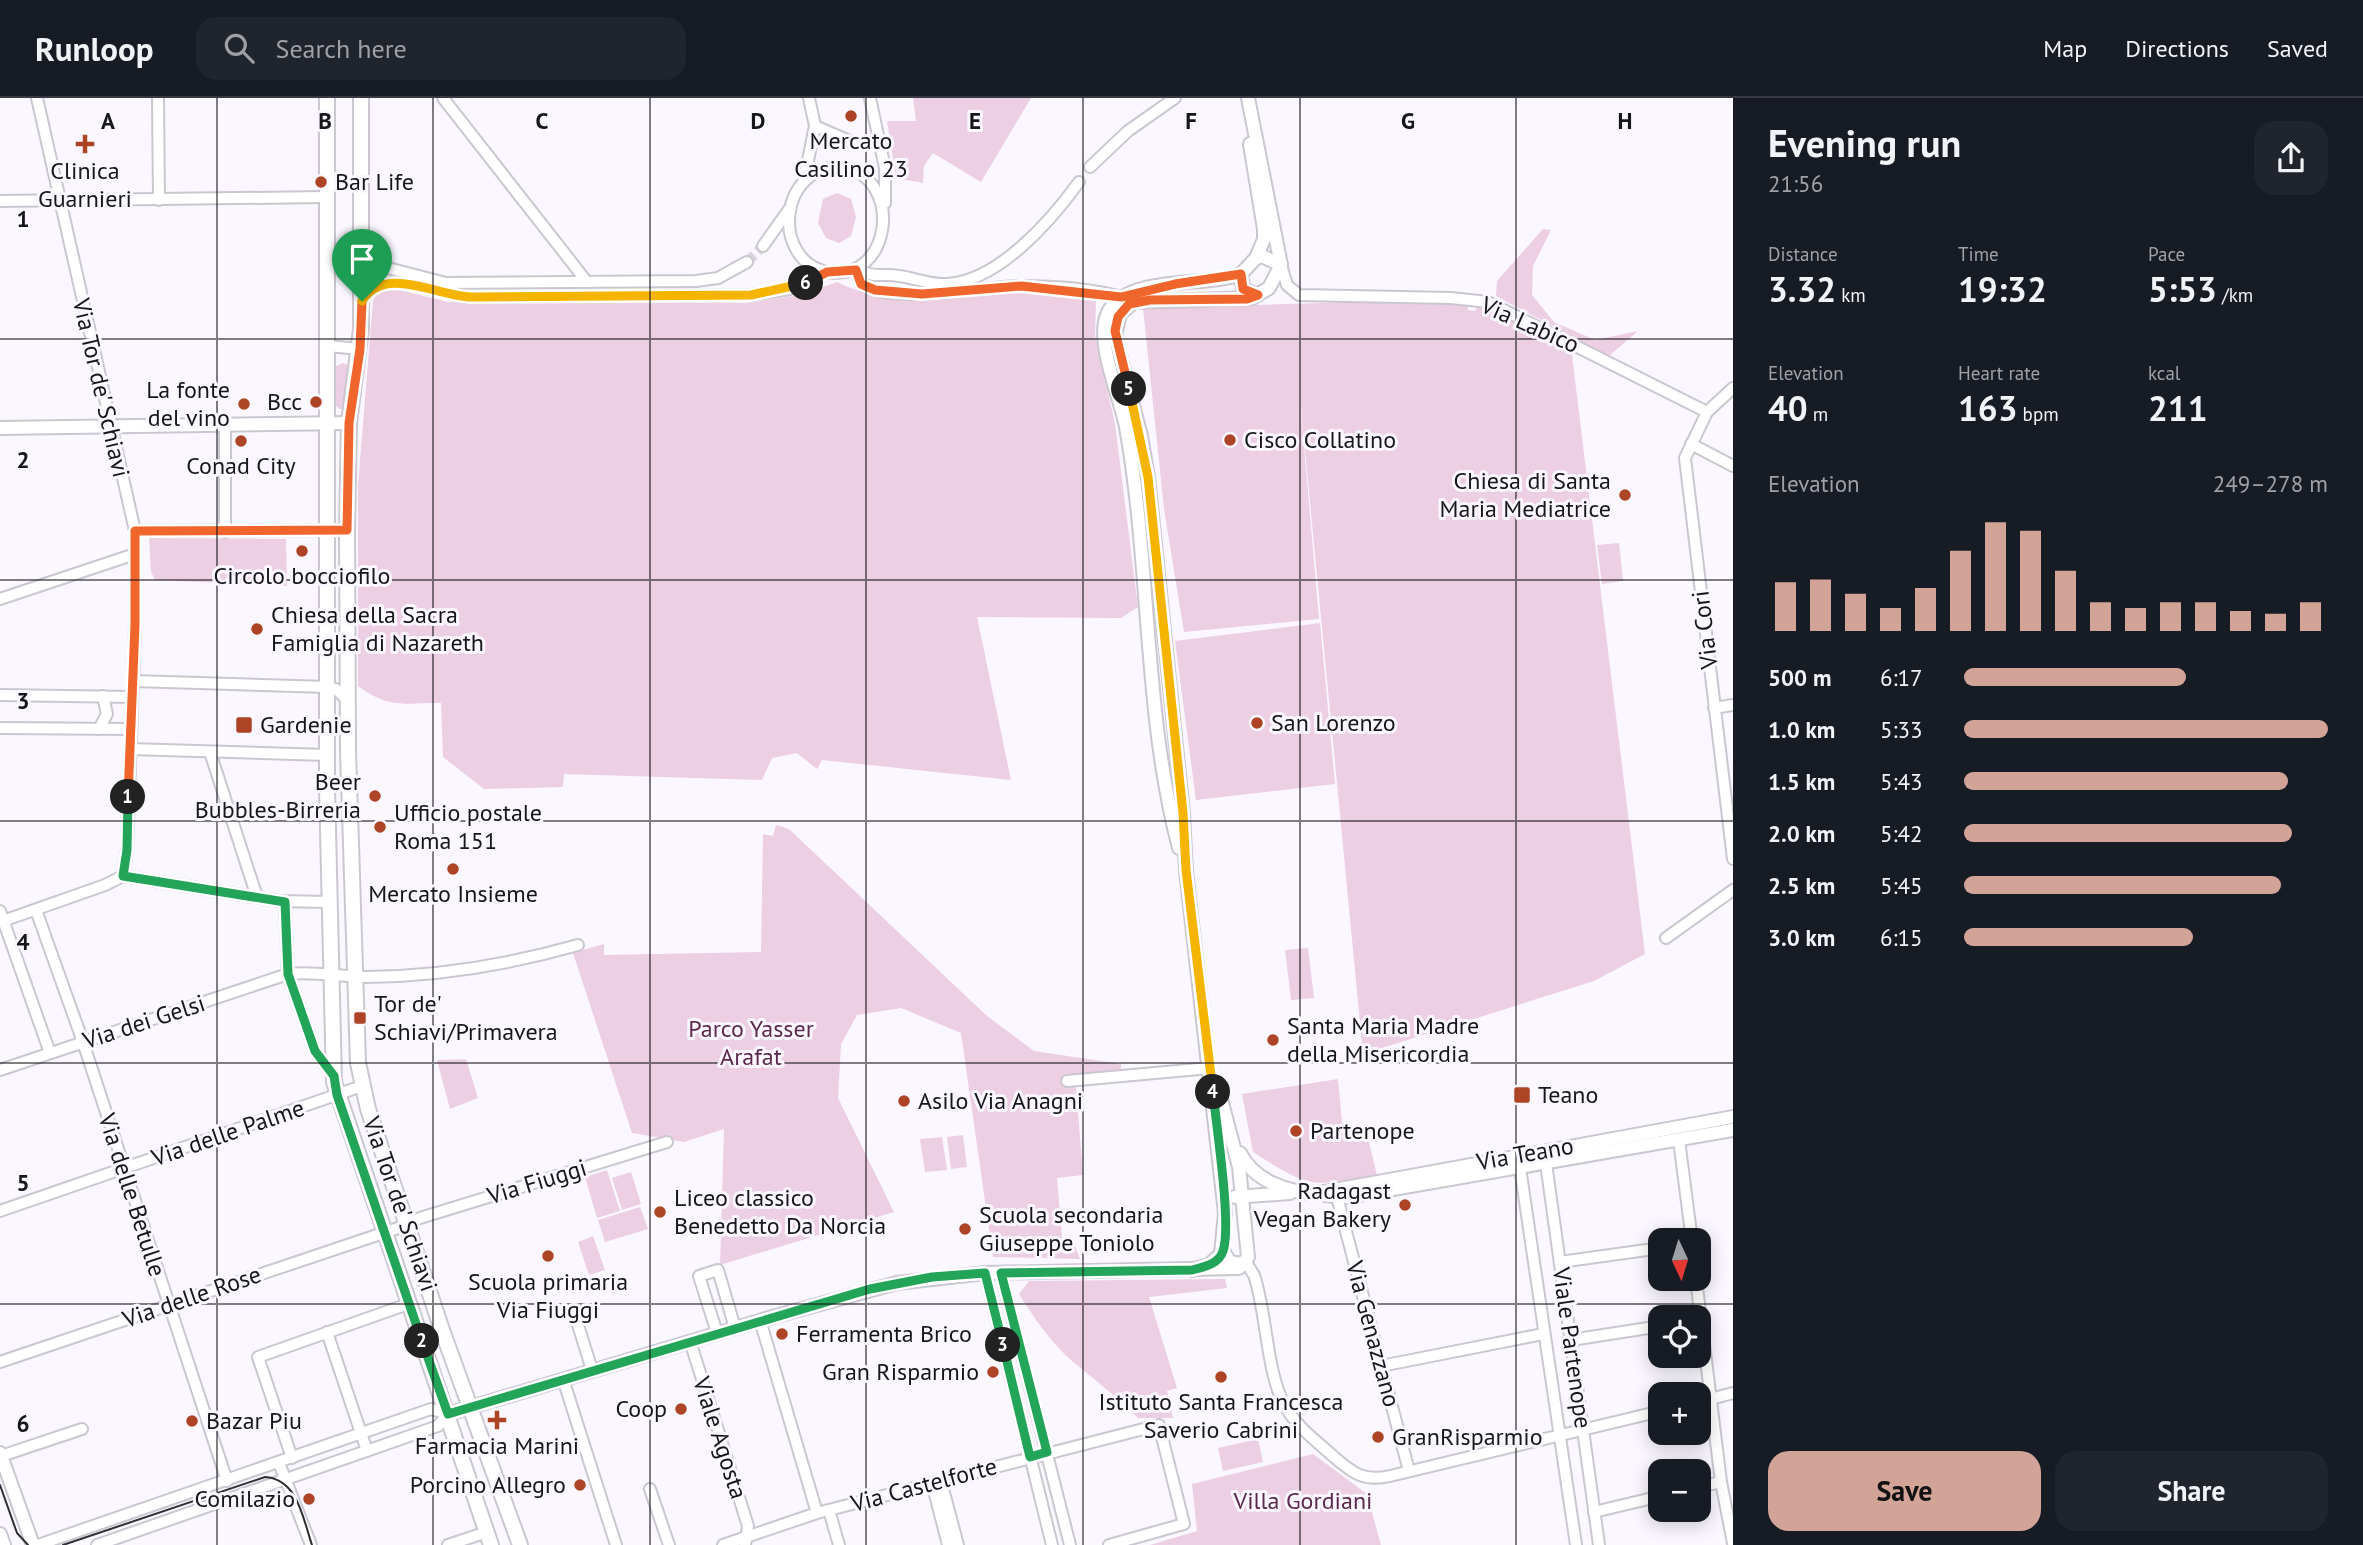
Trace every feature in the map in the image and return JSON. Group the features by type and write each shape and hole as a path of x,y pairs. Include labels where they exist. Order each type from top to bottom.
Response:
{"main road":[{"name":"Via Tor de' Schiavi","path":"327,98 328,902 334,1076 337,1095 489,1538"},
{"name":"Via Tor de' Schiavi","path":"361,98 362,301 360,349 349,423 347,530 348,701 357,1050 362,1086 407,1224 520,1545"}],"street":[{"name":"Via Tor de' Schiavi","path":"37,98 135,531 133,681 127,850 123,876"},
{"path":"158,98 159,200"},
{"path":"443,98 587,282"},
{"path":"761,244 778,226 804,180 815,126 809,98"},
{"path":"857,269 878,245 884,209 886,175 870,98"},
{"path":"1090,167 1128,131 1175,98"},
{"path":"857,269 861,284 875,290 937,294 1021,286 1121,297 1175,284 1241,274 1256,258 1264,239 1251,151 1247,98"},
{"path":"1245,1263 1233,1263 1224,1250 1225,1213 1186,870 1183,813 1148,477 1115,327 1122,312 1140,301 1247,299 1258,295 1273,283 1281,265 1247,98"},
{"path":"815,126 854,143 880,143"},
{"path":"804,180 826,168 853,170 872,182 884,209"},
{"path":"362,301 370,288 392,281 443,294 471,297 751,295 790,289 827,272 857,269 869,275 898,275 939,284 978,277 1012,256 1079,182"},
{"path":"0,201 326,197"},
{"path":"790,208 790,227 799,255 810,265 827,272"},
{"path":"363,250 388,268 440,282 704,280 734,271 745,260"},
{"path":"1256,258 1269,256 1281,265"},
{"name":"Via Labico","path":"1281,265 1287,285 1299,295 1451,298 1488,302 1707,412"},
{"path":"1241,274 1243,289 1258,295"},
{"path":"1121,297 1106,317 1104,338 1127,438 1166,783 1186,870"},
{"path":"328,346 360,349"},
{"path":"1733,388 1707,412 1691,444 1733,466"},
{"path":"0,428 349,423"},
{"path":"225,425 225,532"},
{"name":"Via Cori","path":"1691,444 1685,458 1733,859"},
{"path":"135,531 347,530"},
{"path":"0,599 135,554"},
{"path":"133,681 328,687 338,690 348,701"},
{"path":"0,695 132,696"},
{"path":"99,729 107,714 103,696"},
{"path":"1714,708 1733,705"},
{"path":"0,728 130,729"},
{"path":"130,750 327,755"},
{"path":"210,752 257,897"},
{"path":"50,1053 1,918 36,910 105,886 123,876 285,902 328,902"},
{"path":"1665,937 1733,890"},
{"name":"Via Tor de' Schiavi","path":"285,902 288,974 309,1037 322,1064 334,1076"},
{"name":"Via delle Betulle","path":"36,910 83,1042 167,1306 227,1481"},
{"name":"Via dei Gelsi","path":"0,1070 288,974 330,973 354,976 471,971 578,945"},
{"path":"309,1037 333,1043"},
{"path":"1066,1081 1210,1068"},
{"path":"82,1429 1,1454 36,1545 431,1409 448,1414 760,1320 897,1283 985,1273 1235,1269 1245,1263 1248,1253 1242,1195 1234,1140 1210,1068"},
{"name":"Via delle Palme","path":"0,1211 362,1086"},
{"name":"Via Teano","path":"1547,1155 1679,1140 1732,1124"},
{"name":"Via Teano","path":"1318,1193 1337,1197 1519,1160 1732,1124"},
{"name":"Via Teano","path":"1234,1140 1246,1164 1256,1174 1297,1193 1318,1193 1455,1172"},
{"path":"1679,1140 1690,1228"},
{"name":"Via Fiuggi","path":"384,1232 420,1217 667,1142"},
{"name":"Viale Partenope","path":"1547,1155 1599,1545"},
{"name":"Viale Partenope","path":"1519,1160 1576,1545"},
{"path":"1245,1220 1252,1203 1274,1193"},
{"path":"1225,1213 1230,1200 1242,1195 1297,1193"},
{"name":"Via Genazzano","path":"1337,1197 1409,1471"},
{"name":"Via delle Rose","path":"0,1362 384,1232"},
{"path":"1192,1270 1213,1263 1224,1250"},
{"path":"1560,1262 1648,1250"},
{"path":"1245,1263 1255,1279 1282,1399 1297,1422 1323,1447 1347,1469 1365,1478 1409,1471 1648,1414"},
{"path":"717,1333 699,1276 718,1270 735,1328"},
{"path":"985,1273 1052,1545"},
{"path":"1001,1273 1070,1545"},
{"path":"292,1458 258,1357 408,1304"},
{"path":"574,1312 592,1370"},
{"path":"760,1320 823,1512 839,1545"},
{"path":"1571,1339 1648,1328"},
{"path":"327,1332 367,1451"},
{"path":"1381,1366 1543,1334"},
{"name":"Viale Agosta","path":"690,1341 748,1526 747,1540"},
{"path":"563,1379 615,1545"},
{"path":"1733,1393 1711,1399 1721,1482 1733,1544"},
{"path":"96,1545 438,1426 448,1414"},
{"name":"Via Castelforte","path":"723,1545 747,1540 823,1512 1159,1425 1184,1524 1109,1545"},
{"path":"279,1463 311,1545"},
{"path":"937,1482 948,1545"},
{"path":"937,1482 958,1545"},
{"path":"1711,1484 1721,1482"},
{"path":"650,1489 669,1545"},
{"path":"1594,1512 1648,1499"},
{"path":"0,1534 4,1545"},
{"path":"449,1545 489,1538"}],"green space":[{"path":"913,98 1031,98 981,182 933,153 924,166 923,183 896,178 887,121 916,121"},
{"path":"837,193 851,199 856,217 851,236 839,243 826,238 818,223 823,199"},
{"path":"1543,229 1551,230 1533,266 1532,295 1554,322 1595,340 1638,331 1609,356 1496,296 1497,281"},
{"path":"837,282 879,296 900,298 944,298 1020,292 1052,293 1096,300 1095,335 1115,424 1138,607 1121,618 977,617 1011,780 822,760 817,769 797,753 772,758 762,780 564,774 563,787 484,789 443,757 441,703 397,703 379,698 358,686 358,485 373,301 379,290 391,288 448,302 746,303 801,295"},
{"path":"1393,301 1467,304 1468,310 1475,311 1478,305 1491,307 1571,347 1645,954 1594,981 1363,1054 1299,388 1319,619 1184,632 1164,509 1143,308"},
{"path":"344,363 350,367 344,409 339,409 336,406 336,366"},
{"path":"149,538 286,539 287,586 155,580 151,572"},
{"path":"1619,543 1623,581 1602,584 1597,545"},
{"name":"San Lorenzo","path":"1320,623 1335,784 1196,800 1175,641"},
{"name":"Parco Yasser Arafat","path":"776,825 789,829 987,1016 1034,1051 1121,1064 1121,1079 1076,1087 1083,1175 1057,1178 1062,1238 1072,1238 1080,1259 993,1257 961,1033 901,1008 857,1015 841,1044 838,1098 894,1212 720,1265 724,1129 684,1142 632,1133 573,953 604,944 604,955 761,952 763,834 773,836"},
{"path":"1308,948 1314,998 1291,1000 1285,950"},
{"path":"466,1059 478,1098 450,1109 437,1060"},
{"name":"Partenope","path":"1338,1079 1343,1132 1366,1130 1377,1175 1338,1182 1312,1182 1288,1173 1253,1152 1242,1094"},
{"path":"963,1135 967,1167 951,1169 947,1137"},
{"path":"942,1137 947,1170 925,1172 920,1139"},
{"path":"607,1170 620,1211 597,1218 585,1177"},
{"path":"631,1172 641,1204 622,1210 612,1178"},
{"path":"640,1207 648,1229 605,1242 598,1220"},
{"path":"593,1236 605,1270 589,1275 578,1242"},
{"path":"1225,1279 1227,1288 1149,1297 1177,1388 1167,1391 1173,1418 1138,1418 1056,1346 1019,1294 1029,1281"},
{"path":"1258,1439 1263,1462 1223,1471 1218,1448"},
{"name":"Villa Gordiani","path":"1313,1454 1367,1494 1381,1545 1150,1545 1197,1531 1192,1484"}],"tunnel":[{"path":"747,262 763,246"}],"tram line":[{"path":"63,1545 265,1477 276,1479 292,1493 298,1502 312,1545"},
{"path":"0,1485 17,1533 28,1545"}],"place":[{"name":"Mercato Casilino 23","path":"851,116"},
{"name":"Clinica Guarnieri","path":"85,144"},
{"name":"Bar Life","path":"321,182"},
{"name":"Bcc","path":"316,402"},
{"name":"La fonte del vino","path":"244,404"},
{"name":"Cisco Collatino","path":"1230,440"},
{"name":"Conad City","path":"241,441"},
{"name":"Chiesa di Santa Maria Mediatrice","path":"1625,495"},
{"name":"Circolo bocciofilo","path":"302,551"},
{"name":"Chiesa della Sacra Famiglia di Nazareth","path":"257,629"},
{"name":"San Lorenzo","path":"1257,723"},
{"name":"Gardenie","path":"244,725"},
{"name":"Beer Bubbles-Birreria","path":"375,796"},
{"name":"Ufficio postale Roma 151","path":"380,827"},
{"name":"Mercato Insieme","path":"453,869"},
{"name":"Tor de' Schiavi/Primavera","path":"360,1018"},
{"name":"Santa Maria Madre della Misericordia","path":"1273,1040"},
{"name":"Teano","path":"1522,1095"},
{"name":"Asilo Via Anagni","path":"904,1101"},
{"name":"Partenope","path":"1296,1131"},
{"name":"Radagast Vegan Bakery","path":"1405,1205"},
{"name":"Liceo classico Benedetto Da Norcia","path":"660,1212"},
{"name":"Scuola secondaria Giuseppe Toniolo","path":"965,1229"},
{"name":"Scuola primaria Via Fiuggi","path":"548,1256"},
{"name":"Ferramenta Brico","path":"782,1334"},
{"name":"Gran Risparmio","path":"993,1372"},
{"name":"Istituto Santa Francesca Saverio Cabrini","path":"1221,1377"},
{"name":"Coop","path":"681,1409"},
{"name":"Farmacia Marini","path":"497,1420"},
{"name":"Bazar Piu","path":"192,1421"},
{"name":"GranRisparmio","path":"1378,1437"},
{"name":"Porcino Allegro","path":"580,1485"},
{"name":"Comilazio","path":"309,1499"}],"route":[{"path":"856,270 861,284 875,290 937,294 1021,286 1121,297 1133,292 1185,282 1241,274 1239,277 1243,289 1251,295 1258,295 1247,299 1134,302 1118,317 1115,331 1141,436 1148,477 1183,813 1186,870 1225,1213 1224,1250 1213,1263 1192,1270 1001,1273 1003,1290 1047,1452 1030,1457 985,1273 932,1277 870,1289 448,1414 337,1095 334,1076 322,1064 315,1051 288,974 285,902 123,876 127,850 134,667 135,531 347,530 349,423 360,349 362,301 370,288 392,281 443,294 471,297 751,295 790,289 814,281 827,272 856,270"}]}
